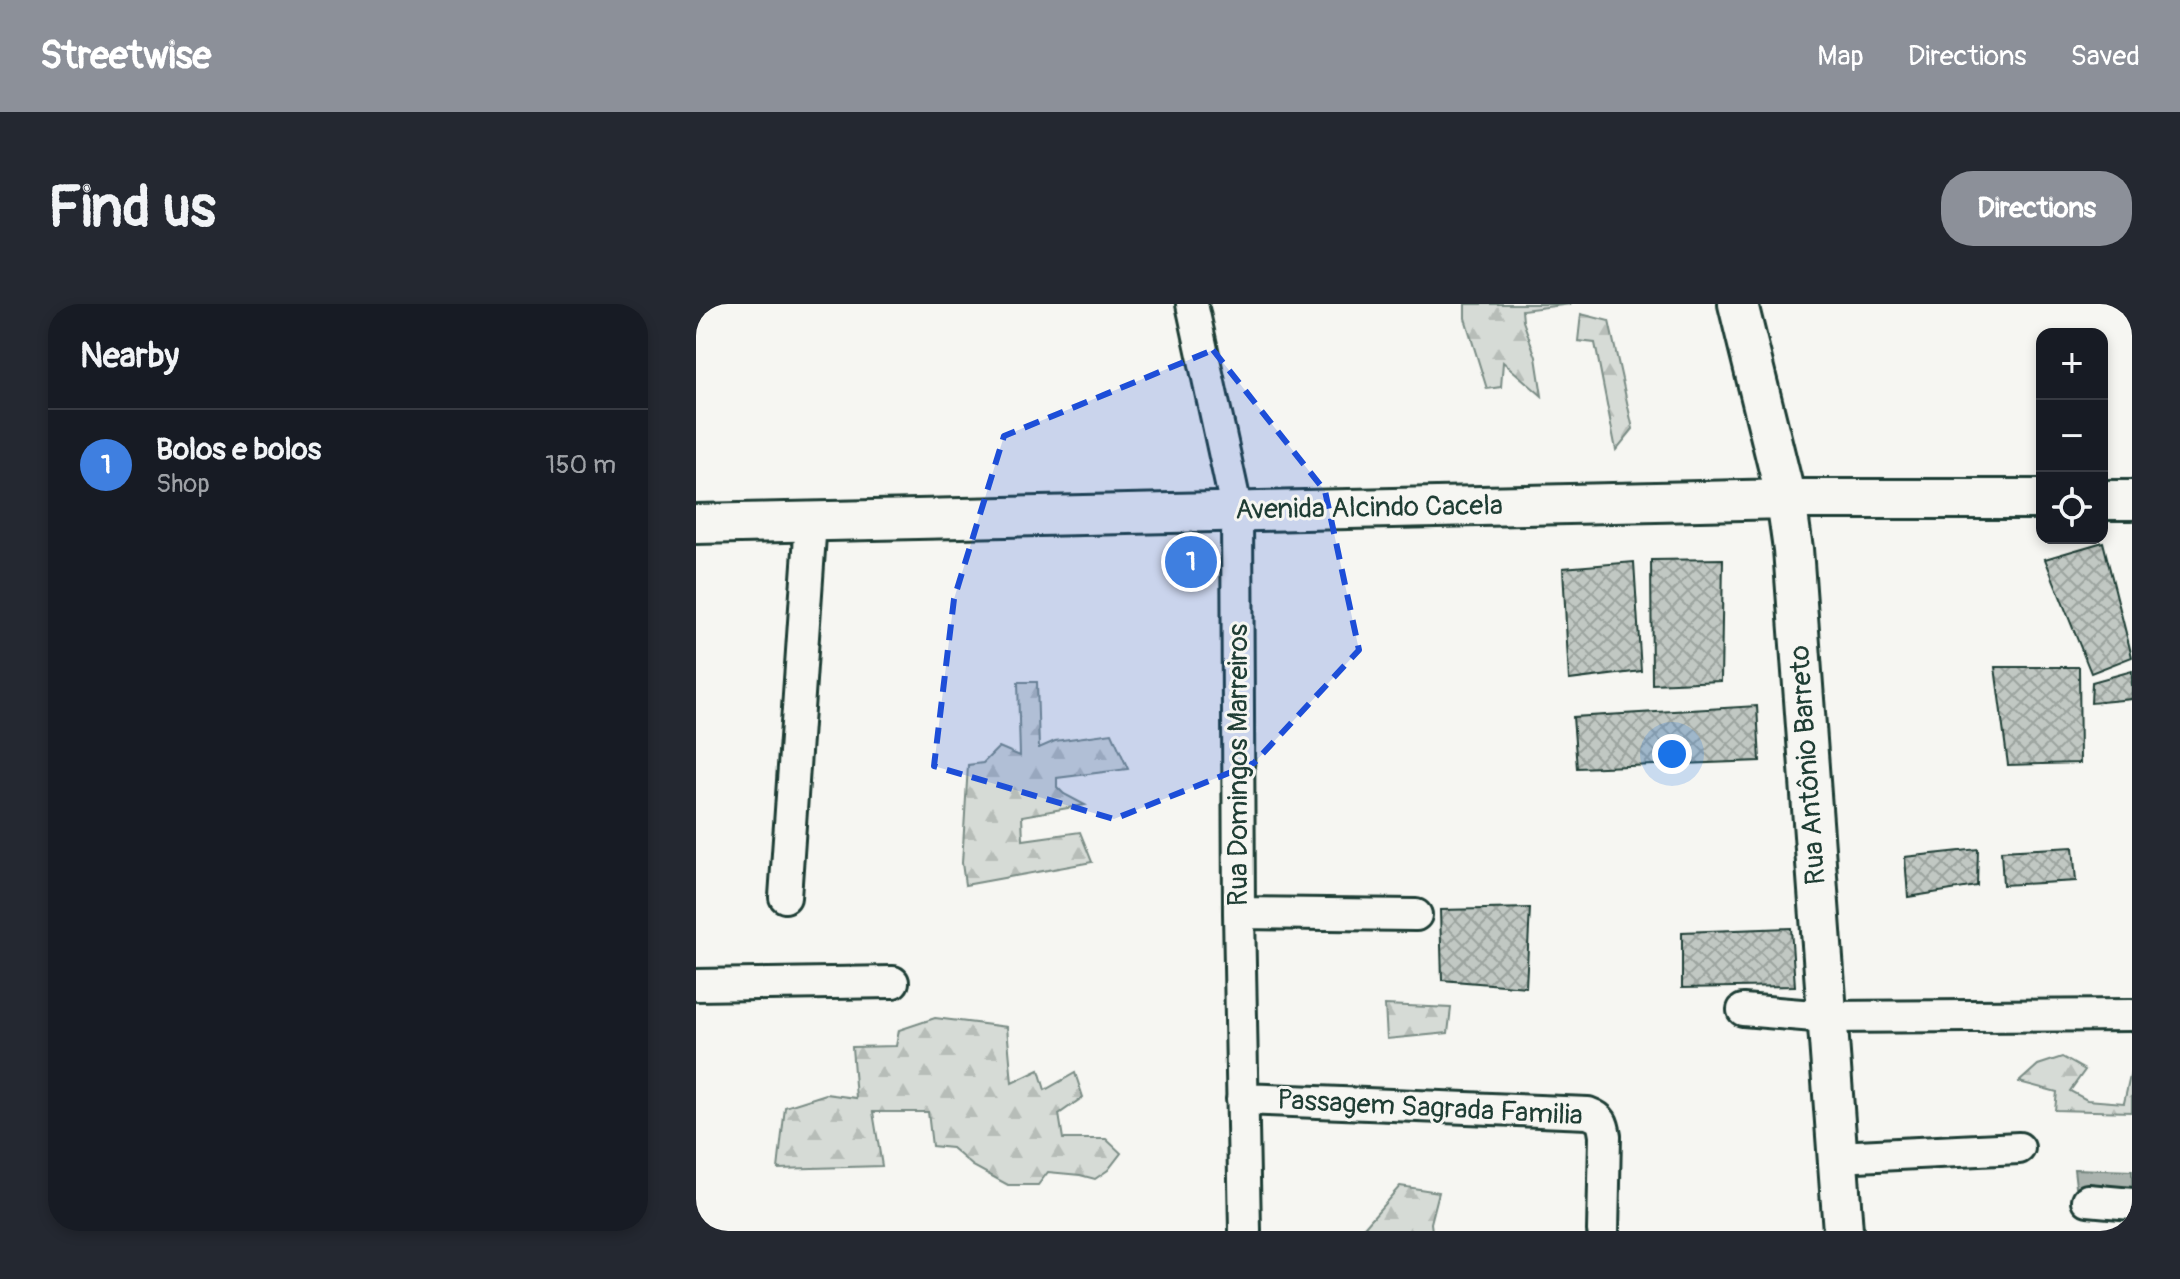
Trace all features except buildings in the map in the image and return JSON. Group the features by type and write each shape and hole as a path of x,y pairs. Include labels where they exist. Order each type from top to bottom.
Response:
{"main road":[{"name":"Rua Antônio Barreto","path":"1738,304 1786,499 1793,549 1843,1231"},
{"name":"Avenida Alcindo Cacela","path":"696,524 1786,499 2036,499"},
{"path":"2108,500 2132,500"}],"street":[{"name":"Rua Domingos Marreiros","path":"1192,304 1237,512 1239,913 1245,1231"},
{"path":"785,897 811,521"},
{"path":"1239,913 1416,915"},
{"path":"696,985 893,982"},
{"path":"1743,1010 1826,1017 2132,1015"},
{"name":"Passagem Sagrada Familia","path":"1242,1099 1588,1113 1597,1116 1602,1121 1605,1136 1603,1231"},
{"path":"1837,1157 2019,1148"},
{"path":"2088,1200 2132,1204"}],"highlighted area":[{"path":"1213,350 1325,491 1359,650 1254,763 1114,819 934,766 954,599 1004,436"}],"green space":[{"path":"1465,304 1571,304 1522,310 1536,357 1542,396 1503,362 1501,387 1487,389 1465,318"},
{"path":"1581,314 1609,321 1633,429 1616,450 1595,343 1578,341"},
{"path":"1018,682 1037,682 1039,748 1055,741 1112,733 1128,769 1057,778 1057,787 1064,794 1085,805 1022,816 1023,840 1080,832 1092,862 965,885 962,863 968,765 983,763 999,747 1020,756"},
{"path":"1385,1005 1451,1008 1448,1033 1387,1039"},
{"path":"935,1018 1007,1027 1012,1083 1039,1070 1045,1090 1075,1073 1083,1097 1059,1114 1063,1139 1106,1139 1121,1153 1108,1170 1095,1179 1048,1172 1038,1185 1008,1185 973,1166 952,1148 932,1146 928,1112 873,1112 882,1166 778,1169 785,1107 826,1094 856,1098 852,1047 896,1046 899,1030"},
{"path":"2062,1057 2085,1070 2070,1091 2087,1100 2124,1103 2132,1067 2132,1112 2055,1110 2057,1092 2019,1082 2038,1065"},
{"path":"1400,1186 1439,1192 1432,1231 1370,1231 1365,1226"}],"shaded area":[{"path":"2074,1169 2132,1171 2132,1188 2076,1186"}],"place":[{"name":"Bolos e bolos","path":"1191,562"}]}
